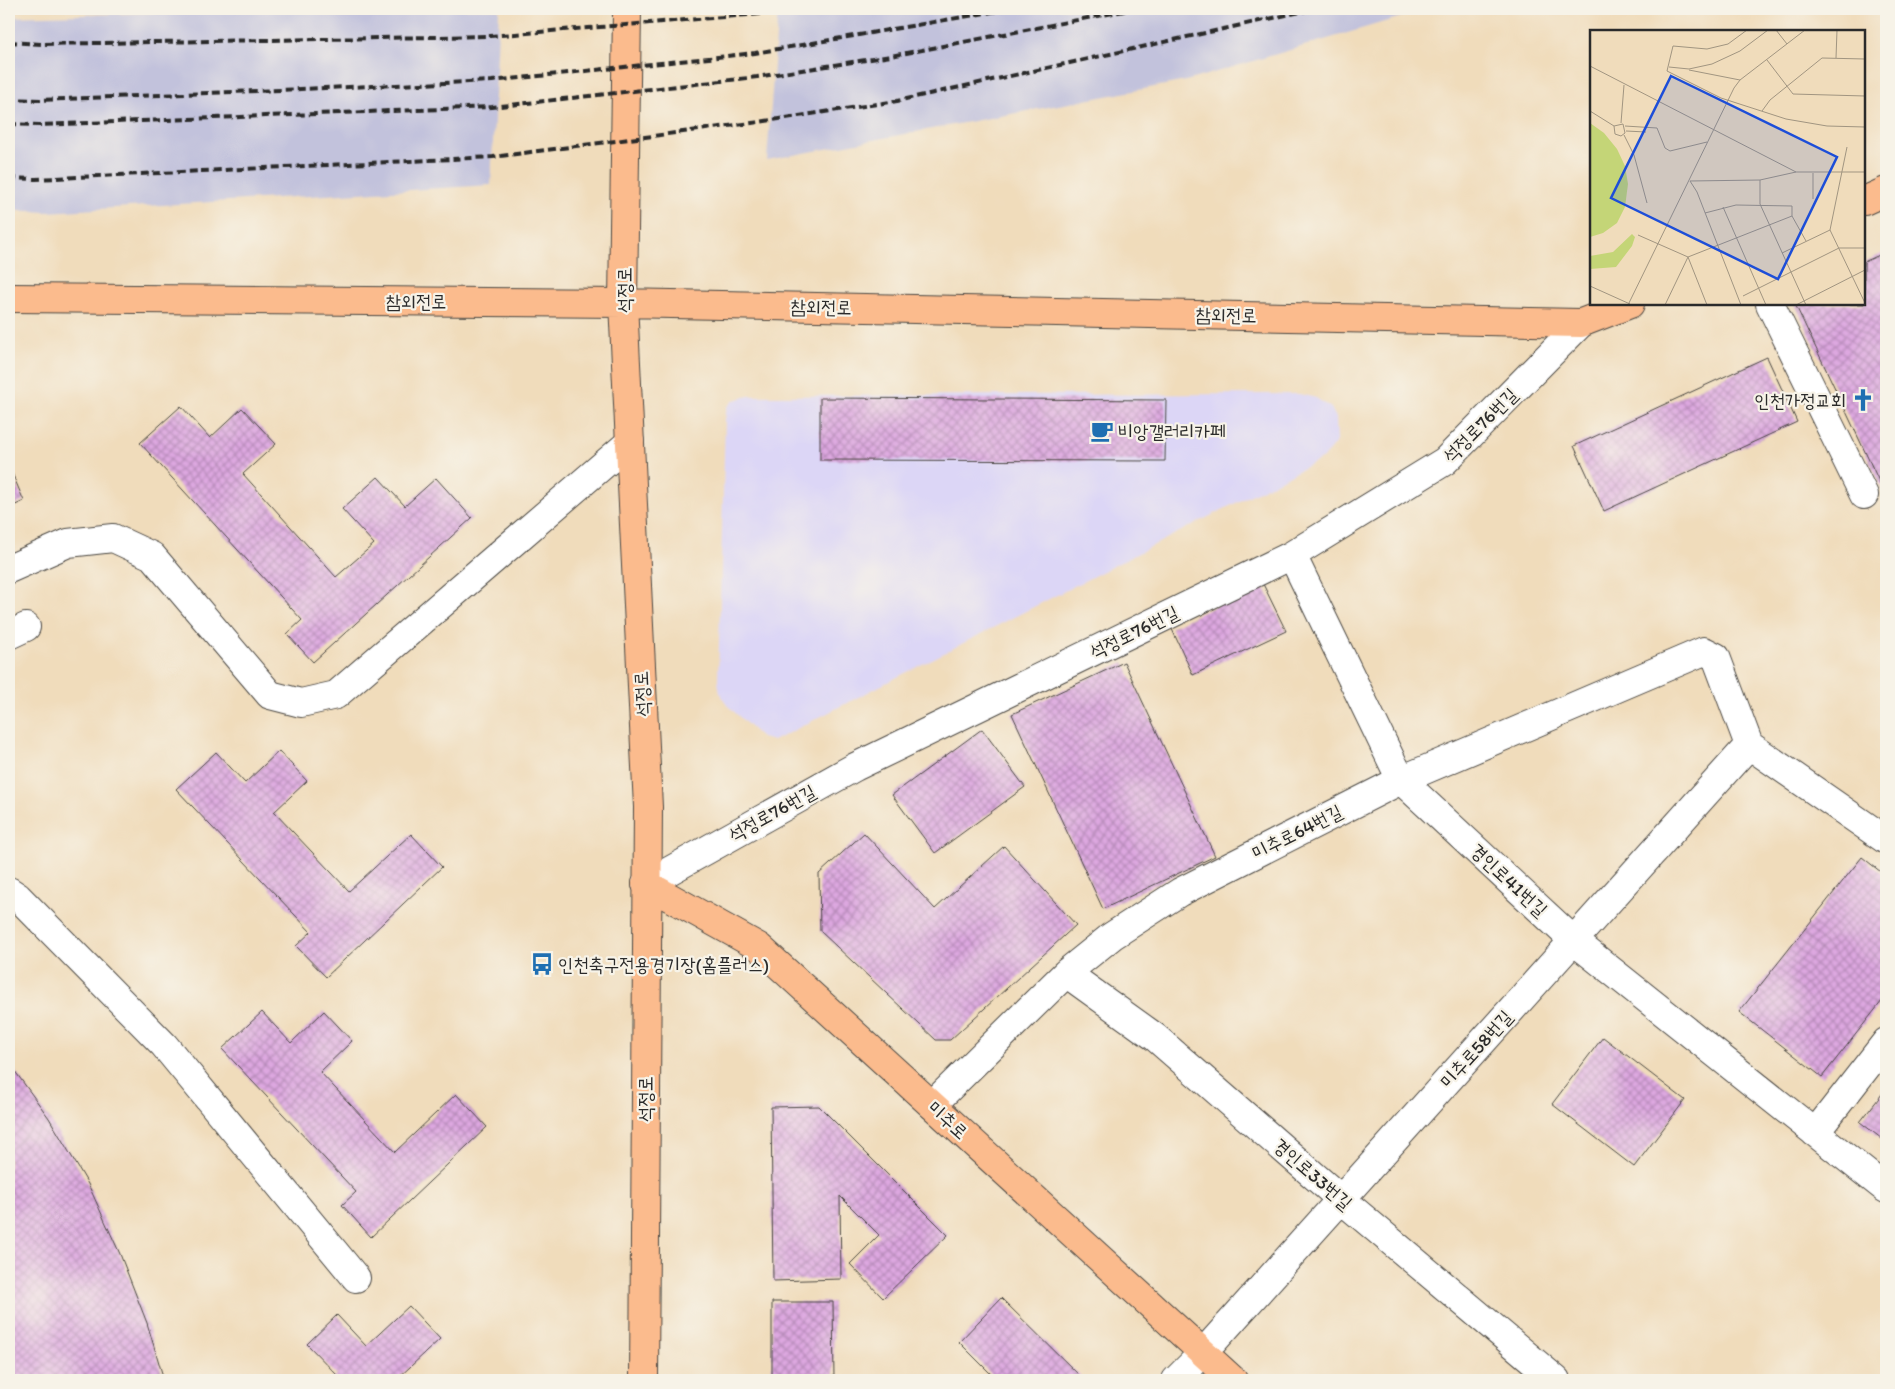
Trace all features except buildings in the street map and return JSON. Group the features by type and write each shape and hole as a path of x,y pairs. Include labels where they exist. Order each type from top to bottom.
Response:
{"main road":[{"name":"석정로","path":"627,9 623,303 648,807 644,1380"},
{"path":"1865,201 1886,190"},
{"name":"참외전로","path":"9,298 623,303 1582,323 1627,305"},
{"name":"미추로","path":"646,884 760,947 1233,1380"}],"street":[{"path":"1770,305 1864,495"},
{"name":"석정로76번길","path":"646,884 855,767 1292,556 1445,462 1582,323"},
{"path":"9,569 68,543 113,538 152,556 270,695 301,703 336,695 630,442"},
{"name":"경인로41번길","path":"1292,556 1401,780 1574,940 1886,1189"},
{"name":"미추로64번길","path":"932,1106 1066,973 1112,936 1180,892 1401,780 1704,650 1716,657 1749,745"},
{"path":"1749,745 1886,840"},
{"name":"미추로58번길","path":"1176,1380 1203,1353 1342,1200 1749,745"},
{"path":"9,891 18,897 164,1045 356,1278"},
{"name":"경인로33번길","path":"1066,973 1155,1037 1342,1200 1556,1380"},
{"path":"1815,1133 1886,1042"}],"shaded area":[{"path":"300,9 499,9 491,185 47,212 9,210 9,17"},
{"path":"778,9 1428,9 1186,81 767,160"},
{"path":"1299,394 1316,398 1331,408 1336,418 1337,441 1323,458 773,741 762,738 727,705 720,693 718,681 725,420 727,407 734,400 749,396"}],"railway":[{"path":"9,42 43,44 490,36 760,14 793,9"},
{"path":"9,99 40,100 492,81 755,53 1009,9"},
{"path":"9,124 39,125 492,107 757,77 891,56 1134,9"},
{"path":"9,178 36,179 493,157 759,122 897,101 1314,9"}],"place":[{"name":"인천가정교회","path":"1863,400"},
{"name":"비앙갤러리카페","path":"1102,431"},
{"name":"인천축구전용경기장(홈플러스)","path":"542,964"}]}
